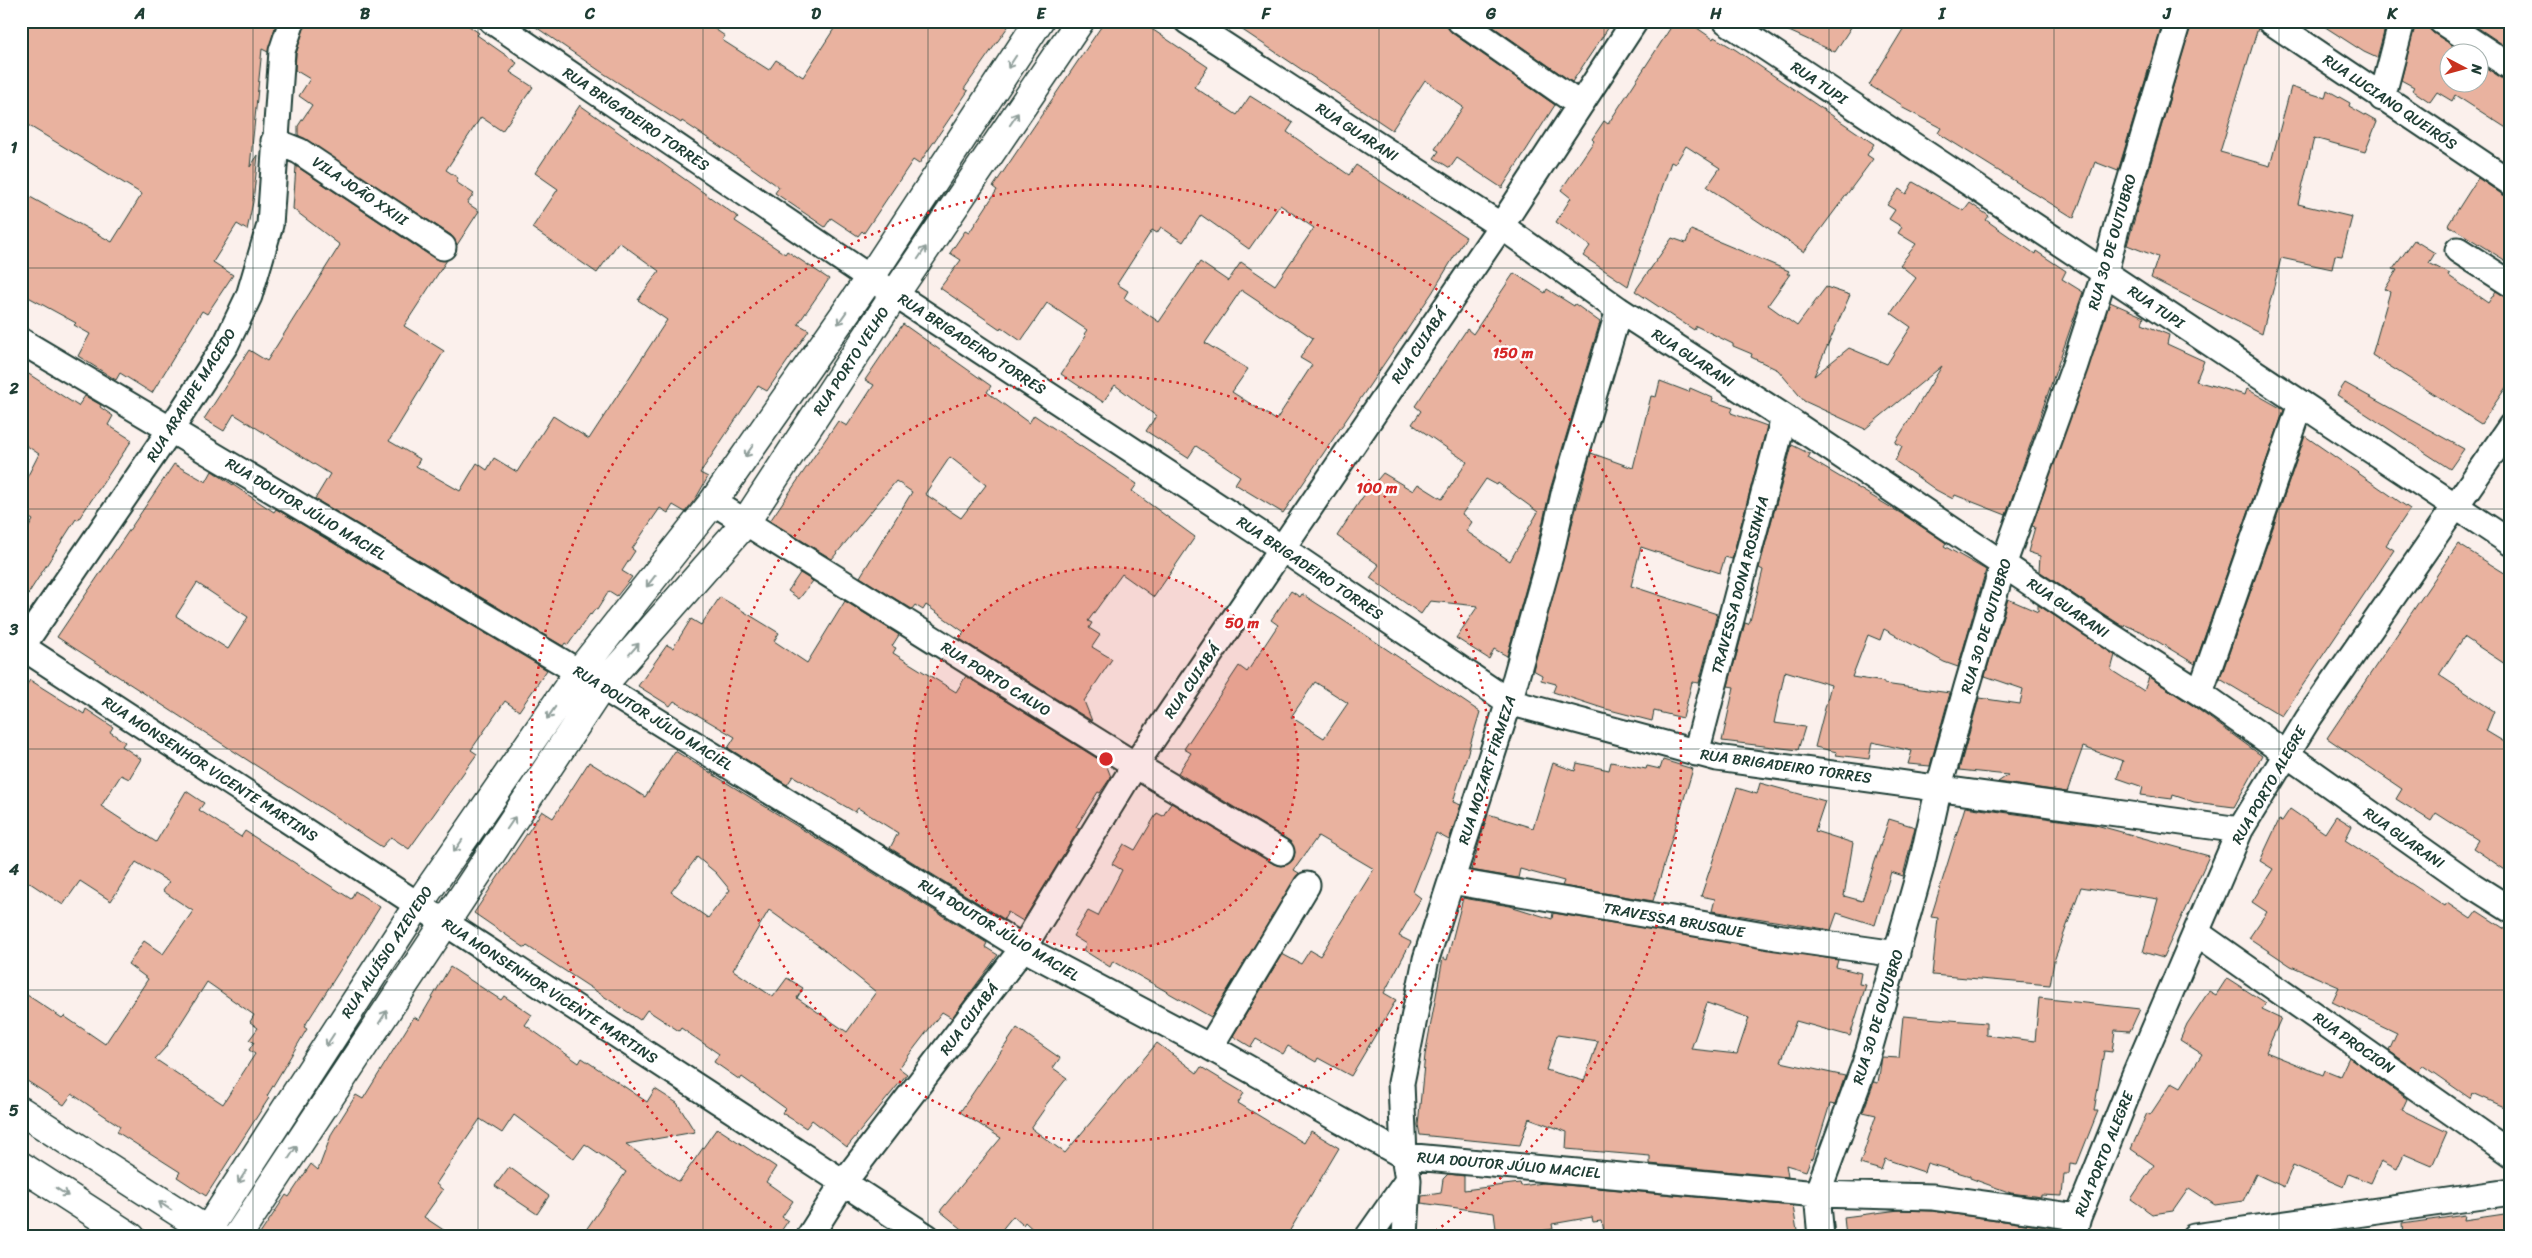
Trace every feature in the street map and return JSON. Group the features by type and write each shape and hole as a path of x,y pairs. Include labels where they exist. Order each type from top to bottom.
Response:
{"main road":[{"name":"RUA PORTO VELHO","path":"578,673 713,502 870,278 1039,21"},
{"name":"RUA PORTO VELHO","path":"602,686 745,523 895,294 1080,21"},
{"name":"RUA ALUÍSIO AZEVEDO","path":"209,1235 418,905 578,673"},
{"name":"RUA ALUÍSIO AZEVEDO","path":"237,1237 602,686"},
{"path":"21,1111 209,1235"},
{"path":"21,1166 131,1237"}],"street":[{"name":"RUA ARARIPE MACEDO","path":"22,647 171,429 226,344 249,296 270,225 274,141 282,51 292,21"},
{"name":"RUA BRIGADEIRO TORRES","path":"492,21 870,278 1283,548 1509,702 1718,758 2240,830"},
{"name":"RUA GUARANI","path":"1187,21 1501,226 1619,310 1784,417 2003,565 2200,693 2465,881 2511,910"},
{"path":"1460,21 1580,105"},
{"name":"RUA CUIABÁ","path":"809,1237 844,1182 1023,948 1135,765 1501,226 1635,21"},
{"name":"RUA TUPI","path":"1726,21 2511,543"},
{"name":"RUA 30 DE OUTUBRO","path":"1822,1237 1818,1194 1865,1064 1921,867 1939,788 2003,565 2075,365 2105,272 2117,225 2178,21"},
{"name":"RUA LUCIANO QUEIRÓS","path":"2270,21 2511,183"},
{"path":"2382,98 2402,21"},
{"path":"2441,21 2511,67"},
{"name":"VILA JOÃO XXIII","path":"274,141 299,150 443,247"},
{"path":"2458,250 2511,284"},
{"name":"RUA MOZART FIRMEZA","path":"1405,1237 1406,1168 1402,1083 1426,959 1509,702 1550,556 1564,494 1619,310"},
{"name":"RUA DOUTOR JÚLIO MACIEL","path":"21,341 602,686 1023,948 1210,1047 1406,1168 1818,1194 1933,1197 2075,1227"},
{"path":"2200,693 2301,404"},
{"name":"TRAVESSA DONA ROSINHA","path":"1696,752 1784,417"},
{"name":"RUA PORTO ALEGRE","path":"2075,1227 2136,1072 2240,830 2285,754 2511,426"},
{"name":"RUA PORTO CALVO","path":"713,502 1135,765 1281,852"},
{"name":"RUA MONSENHOR VICENTE MARTINS","path":"22,647 927,1237"},
{"name":"TRAVESSA BRUSQUE","path":"1451,881 1776,937 1897,954"},
{"path":"1210,1047 1307,885"},
{"name":"RUA PROCION","path":"2197,933 2511,1154"},
{"path":"1368,1237 1406,1168"},
{"path":"2194,1237 2511,1192"}],"building":[{"path":"21,21 277,21 268,52 262,49 250,167 258,155 253,202 247,230 237,224 213,262 233,275 207,314 202,311 152,393 120,373 116,380 78,356 90,334 74,325 76,323 21,293 21,192 112,242 142,194 21,121"},
{"path":"306,21 462,21 479,33 477,35 517,63 510,72 533,87 502,131 481,117 446,170 458,178 456,182 474,194 467,203 479,211 457,245 451,235 298,135 298,126 312,105 299,96 310,79 295,70 296,54"},
{"path":"527,21 703,21 725,36 722,40 769,70 776,60 803,77 839,21 1012,21 964,89 968,91 919,164 913,160 864,233 862,231 858,236 831,218 825,227 775,193 779,187 745,163 682,121 681,123 600,71"},
{"path":"1105,21 1140,21 1208,67 1194,87 1237,115 1250,96 1293,123 1287,132 1349,175 1356,165 1466,237 1432,293 1283,513 1235,484 1240,476 1196,446 1188,458 1146,431 1156,416 1115,385 1103,402 1061,374 1086,336 1084,334 1087,330 1047,303 1021,341 940,288 961,260 950,253 965,231 969,233 997,190 993,187","holes":["1280,205 1314,228 1275,285 1241,262 1228,281 1200,262 1159,322 1124,298 1128,291 1117,284 1152,230 1157,233 1161,227 1183,242 1201,215 1249,249","1241,290 1313,338 1300,358 1312,365 1276,420 1232,392 1248,369 1205,343"]},
{"path":"1229,21 1446,21 1452,33 1555,105 1502,188 1457,158 1450,168 1434,158 1439,151 1435,149 1463,107 1425,80 1392,130"},
{"path":"1485,21 1613,21 1572,82"},
{"path":"1675,21 1687,21 1713,39 1714,37 1736,50 1874,144 1867,155 1873,159 1804,252 1707,187 1720,168 1686,146 1675,164 1671,162 1628,286 1583,256 1590,246 1556,222 1571,198 1561,190 1594,141 1592,139 1604,121 1608,124"},
{"path":"1767,21 1855,21 1835,52"},
{"path":"1908,21 2163,21 2118,171 2095,162 2074,218 1938,133 1941,128 1901,107 1902,105 1869,85"},
{"path":"2192,21 2256,21 2258,28 2220,152 2270,166 2291,87 2325,98 2327,90 2350,103 2349,106 2377,122 2365,152 2314,138 2298,204 2352,217 2342,256 2335,255 2332,269 2281,258 2262,334 2151,278 2158,257 2127,245"},
{"path":"2316,21 2387,21 2377,58 2364,52"},
{"path":"2416,21 2427,21 2433,33 2447,42 2440,42 2440,92 2490,92 2490,71 2503,79 2511,81 2511,131 2455,95 2452,101 2437,92 2430,102 2412,90 2414,87 2401,80"},
{"path":"2468,21 2511,21 2511,50"},
{"path":"580,105 738,217 735,221 785,254 787,251 829,279 798,324 809,330 767,391 758,386 700,473 708,477 696,498 685,512 673,505 668,513 660,508 632,549 635,551 622,571 632,577 617,596 609,591 597,610 595,609 590,614 568,645 565,643 563,646 315,499 330,474 234,414 224,431 204,419 249,350 267,361 340,245 293,209 296,166 435,259 447,260 404,326 444,351 389,441 420,459 416,466 460,491 477,463 487,470 494,458 517,472 553,416 589,439 667,320 638,300 659,271 619,242 597,273 532,228 558,189 535,173"},
{"path":"2478,178 2503,195 2511,197 2511,264 2448,225"},
{"path":"1913,182 1964,211 1970,203 1989,216 1986,220 2035,254 2036,251 2066,271 2062,279 2083,292 2006,515 1955,495 1953,499 1936,490 1895,461 1902,446 1895,443 1942,366 1865,429 1804,401 1778,370 1751,357 1752,354 1696,326 1694,330 1635,291 1672,238 1686,243 1691,230 1789,271 1787,274 1790,274 1768,305 1797,326 1826,287 1850,295 1814,376 1849,348 1887,364 1911,327 1891,313 1916,278 1900,265 1916,244 1898,233 1902,227 1889,219 1895,210 1887,205 1899,189 1906,194"},
{"path":"2414,240 2435,253 2429,263 2450,274 2449,276 2488,303 2496,291 2511,298 2511,380 2481,424 2372,355 2390,292 2385,289 2397,270 2393,269"},
{"path":"1514,273 1545,293 1547,289 1574,306 1575,304 1600,322 1550,490 1536,552 1507,656 1494,649 1489,659 1456,638 1478,606 1430,601 1421,614 1370,578 1379,565 1337,536 1362,498 1383,473 1413,491 1418,484 1442,499 1467,462 1412,424 1421,411 1415,406 1467,329 1473,334","holes":["1486,479 1497,485 1498,483 1538,512 1510,561 1466,531 1472,522 1462,514"]},
{"path":"2110,302 2144,317 2142,324 2169,335 2167,344 2204,361 2196,381 2245,395 2247,389 2284,410 2195,664 2142,632 2125,625 2124,627 2094,608 2039,571 2040,556 2028,552 2035,527 2032,526"},
{"path":"903,324 991,386 987,392 1029,423 1034,415 1137,484 1132,491 1195,537 1154,597 1122,574 1088,621 1092,623 1089,628 1100,635 1092,647 1112,659 1084,701 1092,721 960,639 964,632 926,605 923,610 915,605 912,609 860,577 912,492 896,481 832,559 770,521 838,421 847,426 874,385 865,380","holes":["950,457 986,485 961,518 925,494"]},
{"path":"21,369 78,406 85,396 101,405 100,407 113,416 108,425 132,440 78,520 76,519 21,605 21,541 33,520 21,513 21,489 39,454 21,442"},
{"path":"1660,381 1689,392 1690,388 1713,398 1712,401 1733,408 1731,413 1767,426 1732,559 1725,557 1720,573 1641,547 1631,586 1717,614 1699,683 1692,682 1683,718 1654,711 1652,721 1602,708 1553,692 1556,684 1541,680 1542,675 1533,670 1591,453 1633,468 1651,396 1656,397"},
{"path":"2345,383 2464,449 2450,469 2337,395"},
{"path":"2305,436 2410,509 2386,545 2394,550 2282,716 2220,679"},
{"path":"1792,445 1810,454 1808,458 1907,517 1946,543 1944,546 1986,570 1958,667 1944,662 1884,629 1880,640 1868,635 1852,677 1884,682 1884,684 1950,693 1930,766 1908,764 1912,751 1872,742 1869,759 1836,755 1837,752 1815,747 1831,685 1785,671 1774,723 1805,727 1798,750 1722,741 1734,687 1728,686 1745,623 1748,624 1750,621 1763,570 1759,568"},
{"path":"174,464 206,482 212,471 274,512 276,509 547,670 519,711 505,701 471,750 477,754 409,849 391,837 382,847 57,637","holes":["197,583 248,617 228,649 176,616"]},
{"path":"2458,544 2511,577 2511,668 2464,637 2439,675 2494,711 2486,731 2511,746 2511,874 2473,848 2478,840 2436,813 2431,821 2396,799 2402,789 2327,738"},
{"path":"800,573 813,581 799,599 788,591"},
{"path":"1291,591 1300,597 1302,594 1480,712 1453,802 1461,805 1449,840 1436,833 1413,892 1421,898 1399,936 1411,942 1384,993 1396,1000 1351,1076 1318,1058 1316,1062 1288,1046 1283,1054 1256,1039 1251,1047 1233,1036 1282,954 1301,964 1310,950 1320,956 1374,869 1318,836 1294,870 1299,873 1211,1017 1113,961 1110,967 1083,950 1086,944 1073,936 1088,911 1098,916 1122,870 1112,864 1124,844 1135,850 1157,813 1163,816 1171,803 1274,864 1281,866 1293,860 1295,852 1288,840 1178,773 1191,753 1184,749 1239,666 1247,672 1278,625 1271,620","holes":["1315,682 1348,703 1324,738 1291,717"]},
{"path":"720,597 779,633 774,641 807,663 845,601 899,635 892,646 896,648 893,653 956,692 966,676 1106,764 1111,777 1100,793 1098,792 1076,827 1079,829 1023,921 1008,912 1004,919 890,848 898,833 858,808 855,812 793,776 787,785 728,748 735,737 674,701 670,706 638,686 667,645 673,648 691,619 701,625"},
{"path":"2008,599 2038,612 2038,605 2115,655 2111,670 2144,691 2149,677 2192,705 2262,756 2234,807 2194,802 2173,795 2172,799 2141,795 2143,787 2117,778 2123,761 2083,747 2067,792 1998,782 2008,775 1959,770 1979,698 2020,704 2023,689 1985,676"},
{"path":"30,680 84,714 86,709 113,727 110,732 125,742 122,746 141,759 129,779 121,775 101,806 156,842 186,791 204,803 199,810 241,837 245,831 351,899 355,891 380,907 304,1027 307,1029 267,1096 269,1098 206,1196 177,1177 180,1172 117,1132 120,1126 72,1094 64,1105 21,1077 21,991 62,1018 64,1016 105,1044 148,979 128,964 144,941 163,954 193,911 163,891 169,882 136,862 111,901 80,881 63,905 21,877 21,693","holes":["207,982 254,1015 250,1022 258,1028 249,1040 254,1042 249,1050 255,1054 223,1104 155,1059 165,1048"]},
{"path":"675,751 987,943 985,947 998,955 952,1018 942,1012 899,1068 907,1074 847,1147 812,1120 806,1128 782,1113 785,1108 742,1077 740,1080 714,1062 719,1054 681,1028 679,1031 647,1010 640,1020 527,946 525,948 474,913 542,811 553,818 589,762 645,797","holes":["697,857 716,873 730,890 708,918 671,892","769,910 819,946 876,992 847,1032 797,998 803,988 787,978 773,997 733,970"]},
{"path":"1663,760 1693,769 1653,901 1562,886 1564,881 1520,869 1518,878 1471,870 1488,814 1533,828 1553,763 1575,771 1577,763 1609,770 1611,762 1646,769 1647,766 1660,769"},
{"path":"1760,783 1825,801 1815,831 1853,843 1844,896 1862,901 1889,819 1915,827 1903,876 1891,872 1875,925 1837,913 1831,930 1712,911 1715,899 1701,896 1737,788 1757,794"},
{"path":"1965,807 2096,825 2209,856 2163,958 2143,952 2158,899 2081,887 2054,961 2050,985 1932,975 1938,918 1931,917"},
{"path":"2290,809 2325,833 2336,816 2352,826 2345,840 2445,906 2447,903 2471,919 2477,911 2511,933 2511,1110 2473,1093 2471,1099 2422,1065 2419,1072 2389,1051 2397,1033 2332,1002 2339,987 2291,966 2249,938 2267,912 2252,902 2273,869 2260,861 2279,820 2282,821"},
{"path":"1463,898 1510,906 1552,919 1553,913 1838,960 1836,967 1861,973 1859,984 1866,985 1850,1036 1796,1021 1781,1062 1845,1076 1835,1105 1830,1104 1813,1159 1811,1158 1806,1171 1786,1165 1788,1177 1650,1164 1650,1156 1566,1149 1567,1132 1529,1118 1520,1145 1420,1135 1418,1125 1425,1055 1443,958 1447,960","holes":["1707,1003 1749,1018 1737,1054 1691,1049","1557,1035 1598,1041 1584,1081 1546,1070"]},
{"path":"450,967 501,1000 504,996 532,1015 525,1025 579,1063 582,1058 647,1102 655,1089 677,1103 695,1132 626,1144 679,1182 717,1128 776,1167 766,1182 793,1201 782,1217 788,1221 777,1237 581,1237 626,1172 585,1144 574,1159 514,1115 502,1133 480,1119 436,1184 443,1190 424,1217 454,1237 258,1237 286,1195 289,1197 311,1164 318,1170 332,1133 356,1095 363,1099 414,1017 419,1020"},
{"path":"2227,978 2266,1003 2262,1009 2281,1018 2266,1052 2323,1075 2325,1070 2340,1076 2349,1057 2407,1099 2402,1110 2447,1132 2432,1166 2404,1154 2397,1169 2381,1161 2371,1183 2349,1174 2344,1187 2293,1165 2284,1187 2256,1174 2243,1201 2215,1205 2189,1188 2173,1211 2152,1214 2131,1199 2154,1165 2131,1149 2147,1113 2150,1115 2172,1082 2181,1087 2202,1054 2180,1040 2187,1024 2209,991 2216,995"},
{"path":"2039,998 2140,1009 2130,1031 2115,1030 2112,1052 2104,1051 2094,1111 2098,1111 2077,1164 2070,1163 2069,1174 2064,1174 2062,1196 2041,1195 2041,1197 2011,1193 1970,1178 1970,1176 1927,1163 1924,1172 1885,1159 1881,1170 1860,1164 1876,1115 1863,1112 1874,1082 1878,1083 1882,1057 1899,1058 1903,1016 1986,1023 1986,1035 2035,1041"},
{"path":"1017,1028 1060,1058 1053,1068 1067,1078 1044,1107 1031,1128 1065,1153 1157,1043 1197,1073 1201,1067 1244,1093 1238,1103 1304,1143 1311,1131 1339,1148 1286,1237 1041,1237 1025,1222 1023,1225 1013,1216 996,1237 972,1237 940,1211 1001,1138 960,1112"},
{"path":"509,1167 549,1196 537,1214 495,1186"},
{"path":"1448,1174 1464,1176 1464,1190 1520,1183 1521,1186 1543,1183 1793,1206 1798,1237 1605,1237 1602,1221 1593,1222 1592,1217 1552,1224 1553,1229 1526,1233 1527,1237 1497,1237 1494,1213 1421,1203 1422,1196 1441,1193 1443,1179"},
{"path":"1899,1210 1932,1211 2060,1229 2060,1231 2025,1237 1846,1237 1844,1217"},
{"path":"2511,1213 2511,1237 2403,1237 2402,1224 2465,1215 2464,1220"}]}
